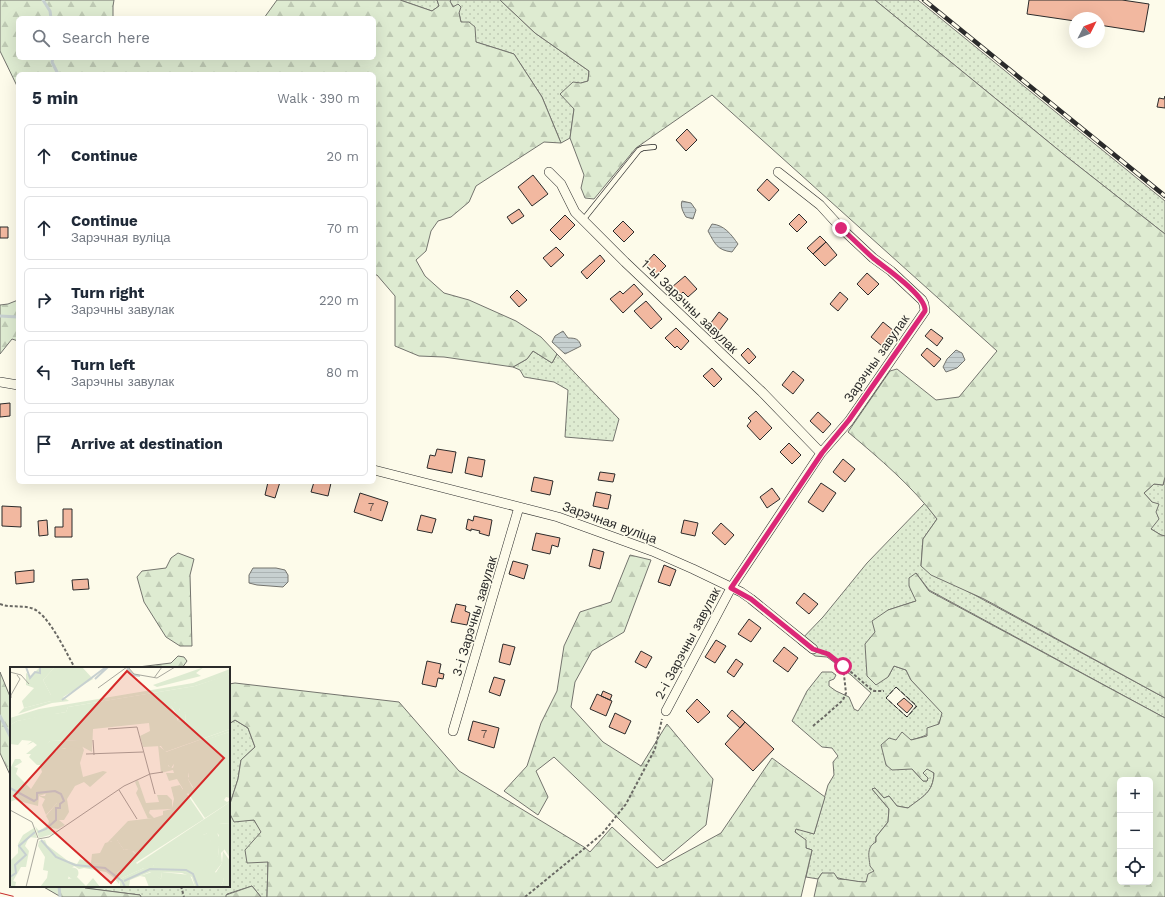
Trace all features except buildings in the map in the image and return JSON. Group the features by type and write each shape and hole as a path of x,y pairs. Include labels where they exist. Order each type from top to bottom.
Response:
{"street":[{"name":"1-ы Зарэчны завулак","path":"549,172 561,184 571,205 583,220 762,392 822,453"},
{"name":"Зарэчны завулак","path":"731,588 822,453 849,420 924,314 925,308 922,300 891,271 873,258 820,206 778,172"},
{"path":"0,382 16,385"},
{"name":"Зарэчная вуліца","path":"376,471 558,517 652,551 693,569 751,599 813,649"},
{"name":"3-і Зарэчны завулак","path":"453,731 519,507"},
{"name":"2-і Зарэчны завулак","path":"666,711 731,588"}],"lane":[{"path":"583,220 640,150 643,148 654,148"}],"path":[{"path":"0,604 5,606 30,607 37,610 44,616 74,667"},
{"path":"813,649 828,654 853,672 873,691 884,691"},
{"path":"813,726 843,700 846,693 846,687 843,666"},
{"path":"525,897 602,834 626,804 655,749 661,721 666,711"},
{"path":"181,887 184,897"}],"green space":[{"path":"0,0 114,0 113,16 16,16 16,60 376,60 376,16 265,16 277,0 400,0 432,11 439,6 437,0 451,0 450,1 453,7 458,4 461,7 459,13 461,22 469,22 475,27 476,42 514,54 542,97 561,143 544,142 476,186 469,202 451,217 438,221 431,231 426,251 416,260 425,276 444,293 469,300 516,321 541,337 557,354 552,363 533,351 527,359 513,367 444,357 419,356 395,346 395,296 376,275 376,72 16,72 16,84 0,51"},
{"path":"400,0 437,0 439,6 432,11"},
{"path":"500,0 535,33 589,71 588,81 581,83 574,109 570,138 561,143 542,97 514,54 476,42 461,22 459,13 449,1"},
{"path":"500,0 875,0 1067,157 1165,234 1165,477 1163,485 1154,484 1144,493 1152,502 1159,504 1156,512 1159,519 1151,529 1165,536 1165,698 984,599 931,575 921,566 923,539 937,519 906,484 848,432 890,371 897,369 936,400 959,397 997,351 712,95 636,148 594,199 585,198 581,188 584,175 570,138 574,109 560,94 573,82 581,83 588,81 589,71 535,33"},
{"path":"875,0 918,0 1165,201 1165,234 1067,157"},
{"path":"16,301 16,340 12,339 0,354 0,305"},
{"path":"533,351 552,363 557,354 619,419 613,441 565,437 568,390 554,382 524,377 520,370 513,367 527,359"},
{"path":"1165,477 1165,536 1151,529 1152,502 1144,493 1154,484 1163,485"},
{"path":"925,503 937,519 923,539 921,566 1165,698 1165,718 929,590 916,573 916,601 888,610 888,677 894,666 906,670 911,680 943,713 938,725 932,732 911,740 912,769 923,781 927,781 928,778 923,773 927,768 934,773 932,785 923,797 908,808 897,806 889,796 884,798 875,788 872,789 889,809 888,822 876,837 874,871 866,882 844,879 822,873 818,879 806,877 812,850 806,848 805,840 795,832 796,828 814,834 828,785 834,775 833,762 838,756 832,748 822,747 792,721 807,691 822,672 832,672 836,675 834,679 829,681 829,686 849,697 854,709 858,711 871,693 851,675 827,657 815,656 798,643 823,617 867,563","holes":["896,687 916,706 907,717 886,698"]},
{"path":"178,553 194,559 190,575 192,646 180,646 166,637 144,602 137,577 142,571 166,568 171,558"},
{"path":"630,555 651,560 624,632 592,651 575,682 571,707 603,742 641,766 667,724 713,779 706,825 663,861 554,757 536,771 548,797 538,815 504,791 527,766 541,723 557,691 564,646 580,612 611,602"},
{"path":"916,573 929,591 1165,718 1165,897 814,897 818,879 822,873 834,873 838,879 866,882 868,874 874,871 870,866 869,849 876,842 876,837 888,822 889,809 872,789 875,788 884,798 889,796 897,806 908,808 923,797 932,785 934,773 927,769 923,773 928,778 927,781 923,781 912,769 892,770 886,765 881,745 889,738 896,740 902,732 911,740 927,736 927,728 939,724 942,713 911,680 906,670 894,666 888,677 876,685 867,676 865,644 875,632 872,621 888,610 916,601 909,586 909,578"},
{"path":"178,656 184,657 187,661 183,667 138,667 171,663"},
{"path":"0,672 10,697 10,775 0,753"},
{"path":"235,683 399,702 459,771 590,852 612,827 657,868 721,833 772,758 825,797 814,834 796,829 795,832 806,840 806,848 812,850 801,897 267,897 268,862 247,863 245,850 261,832 254,820 234,822 230,814 230,804 238,779 241,760 255,747 248,728 235,720 230,723 230,684"},
{"path":"235,720 248,728 255,747 241,760 238,779 230,804 230,723"},
{"path":"230,814 235,821 254,820 262,832 268,862 267,897 261,897 252,886 227,894 226,897 141,897 140,895 84,888 230,887"},
{"path":"252,886 261,897 226,897 226,895"},
{"path":"44,887 84,887 140,895 141,897 61,897"}],"shaded area":[{"path":"682,201 691,203 696,210 693,219 686,217 681,203"},
{"path":"712,224 724,228 738,244 732,252 723,250 717,246 708,231"},
{"path":"563,331 568,338 578,340 581,346 565,354 552,342 555,336"},
{"path":"956,350 962,353 965,360 957,368 946,372 943,367 947,359"},
{"path":"253,568 276,568 285,570 288,575 288,582 283,587 249,583 249,575"}],"waterway":[{"path":"43,0 50,11 51,16"},
{"path":"52,60 57,72"},
{"path":"0,316 16,317"},
{"path":"0,716 10,736"},
{"path":"59,887 60,897"}],"railway":[{"path":"924,0 1165,196"}],"fence":[{"path":"896,687 917,706 907,717 886,698 896,687"}],"power":[{"path":"0,893 16,897"}],"route":[{"path":"841,228 922,300 925,311 849,420 822,453 731,588 741,592 751,599 813,649 828,654 843,666"}]}
